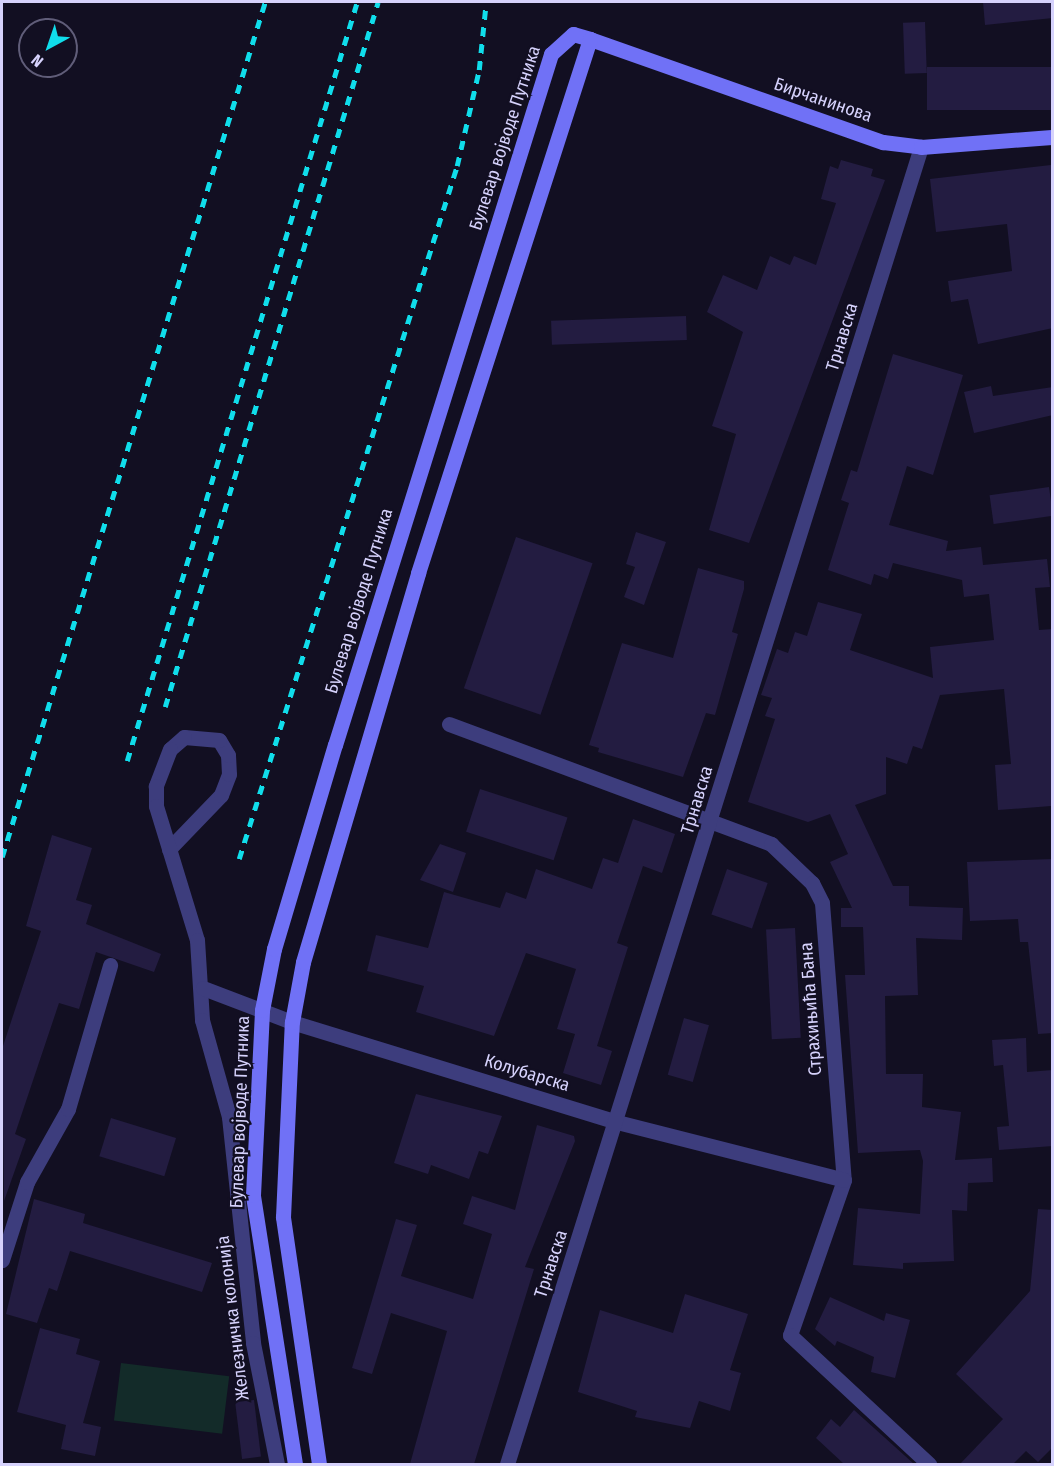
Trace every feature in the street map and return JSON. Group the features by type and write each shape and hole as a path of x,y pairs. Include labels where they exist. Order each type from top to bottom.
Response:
{"main road":[{"name":"Булевар војводе Путника","path":"294,1464 253,1195 262,1010 274,949 328,768 551,54 573,34 590,39"},
{"name":"Бирчанинова","path":"590,39 883,142 921,147 1053,137"},
{"path":"319,1464 283,1217 292,1022 303,962 418,573 590,39"}],"street":[{"name":"Трнавска","path":"507,1464 617,1122 921,147"},
{"name":"Страхињића Бана","path":"449,724 711,819 771,844 794,861 822,903 844,1180 790,1335 929,1464"},
{"name":"Железничка колонија","path":"169,849 221,795 229,774 228,755 219,740 184,737 163,765 156,806 169,849 197,940 204,988 202,1020 229,1117 253,1343 277,1464"},
{"path":"2,1260 27,1182 68,1109 110,965"},
{"name":"Колубарска","path":"204,988 292,1022 617,1122 844,1180"}],"green space":[{"path":"121,1363 229,1376 222,1434 114,1421"}],"building":[{"path":"983,2 1053,2 1053,18 985,25"},
{"path":"925,22 927,73 905,74 903,23"},
{"path":"927,67 1052,67 1052,110 927,110"},
{"path":"841,160 873,169 871,176 885,180 749,543 709,530 736,434 712,426 743,332 707,312 723,275 757,290 770,256 790,265 794,256 816,265 836,203 821,199 830,166 838,169"},
{"path":"1051,165 1053,328 978,344 968,299 951,302 948,281 1012,271 1007,224 936,232 930,179"},
{"path":"686,316 687,340 552,345 551,321"},
{"path":"893,354 963,375 933,475 907,466 889,525 948,541 946,551 981,547 983,565 1047,559 1050,587 1035,588 1039,630 1053,629 1051,806 998,810 995,765 1011,764 1004,689 940,695 922,749 913,746 907,764 886,757 886,794 855,805 893,886 909,886 909,906 963,908 962,940 916,938 918,995 885,996 886,1074 923,1074 922,1107 961,1112 955,1160 992,1158 993,1182 968,1183 967,1211 952,1210 954,1261 903,1263 903,1269 853,1265 858,1208 920,1214 923,1161 920,1150 858,1153 845,975 865,975 863,927 841,927 841,908 852,908 830,862 848,854 830,814 808,822 748,802 775,719 765,716 772,698 761,695 777,649 788,653 795,632 807,636 818,602 862,614 850,650 933,678 930,647 994,640 989,594 964,597 962,580 893,563 888,579 874,574 871,585 828,570 849,503 841,500 851,470 857,472"},
{"path":"991,386 993,396 1053,387 1053,415 974,433 964,392"},
{"path":"1049,487 1052,516 994,524 990,495"},
{"path":"636,532 666,542 644,605 624,597 635,567 626,564"},
{"path":"516,537 593,563 540,715 464,688"},
{"path":"698,568 744,581 744,589 732,632 738,634 715,715 706,713 683,777 598,752 599,748 589,745 622,643 673,658"},
{"path":"480,789 567,817 554,860 466,832"},
{"path":"633,819 675,834 662,873 643,866 617,943 628,947 597,1046 612,1051 601,1085 563,1073 575,1034 557,1029 576,969 526,953 494,1036 416,1012 424,986 367,971 376,935 428,948 444,892 500,908 506,892 526,899 536,869 592,889 603,858 618,863"},
{"path":"52,835 92,848 76,900 92,905 86,924 161,954 154,972 96,952 79,1009 59,1003 15,1134 26,1139 4,1201 2,1049 41,931 26,926"},
{"path":"440,844 466,853 453,892 420,880"},
{"path":"1053,859 1053,1033 1038,1034 1028,942 1020,942 1018,919 970,921 967,862"},
{"path":"727,869 768,883 752,928 711,914"},
{"path":"795,928 801,1038 772,1039 766,930"},
{"path":"684,1018 709,1025 693,1082 668,1075"},
{"path":"1026,1038 1027,1072 1053,1070 1053,1146 999,1150 997,1127 1009,1126 1003,1065 994,1066 992,1040"},
{"path":"416,1094 502,1116 488,1154 479,1151 469,1179 431,1165 428,1174 394,1163"},
{"path":"111,1118 176,1138 164,1176 99,1156"},
{"path":"537,1125 574,1136 575,1141 525,1267 534,1269 474,1464 410,1464 447,1331 391,1313 372,1374 352,1368 396,1219 417,1225 401,1276 473,1299 492,1234 463,1224 472,1196 515,1210"},
{"path":"34,1199 85,1214 83,1223 212,1263 202,1292 70,1251 57,1291 49,1288 37,1323 6,1314"},
{"path":"1038,1209 1053,1210 1053,1447 1038,1462 1026,1451 1013,1464 960,1464 1003,1419 956,1374 1030,1291"},
{"path":"685,1294 748,1314 730,1370 741,1373 730,1411 699,1401 690,1428 635,1417 637,1411 578,1392 600,1310 673,1333"},
{"path":"830,1297 884,1321 886,1313 910,1320 895,1378 871,1372 874,1357 837,1341 835,1346 815,1329"},
{"path":"40,1328 80,1339 76,1354 100,1361 83,1423 101,1427 95,1456 61,1449 66,1425 17,1412"},
{"path":"254,1400 261,1457 242,1459 235,1402"},
{"path":"854,1410 914,1464 844,1464 816,1438 831,1419 840,1427"}],"railway":[{"path":"2,857 265,2"},
{"path":"127,761 357,2"},
{"path":"165,707 378,2"},
{"path":"239,859 457,166 479,70 486,2"}]}
